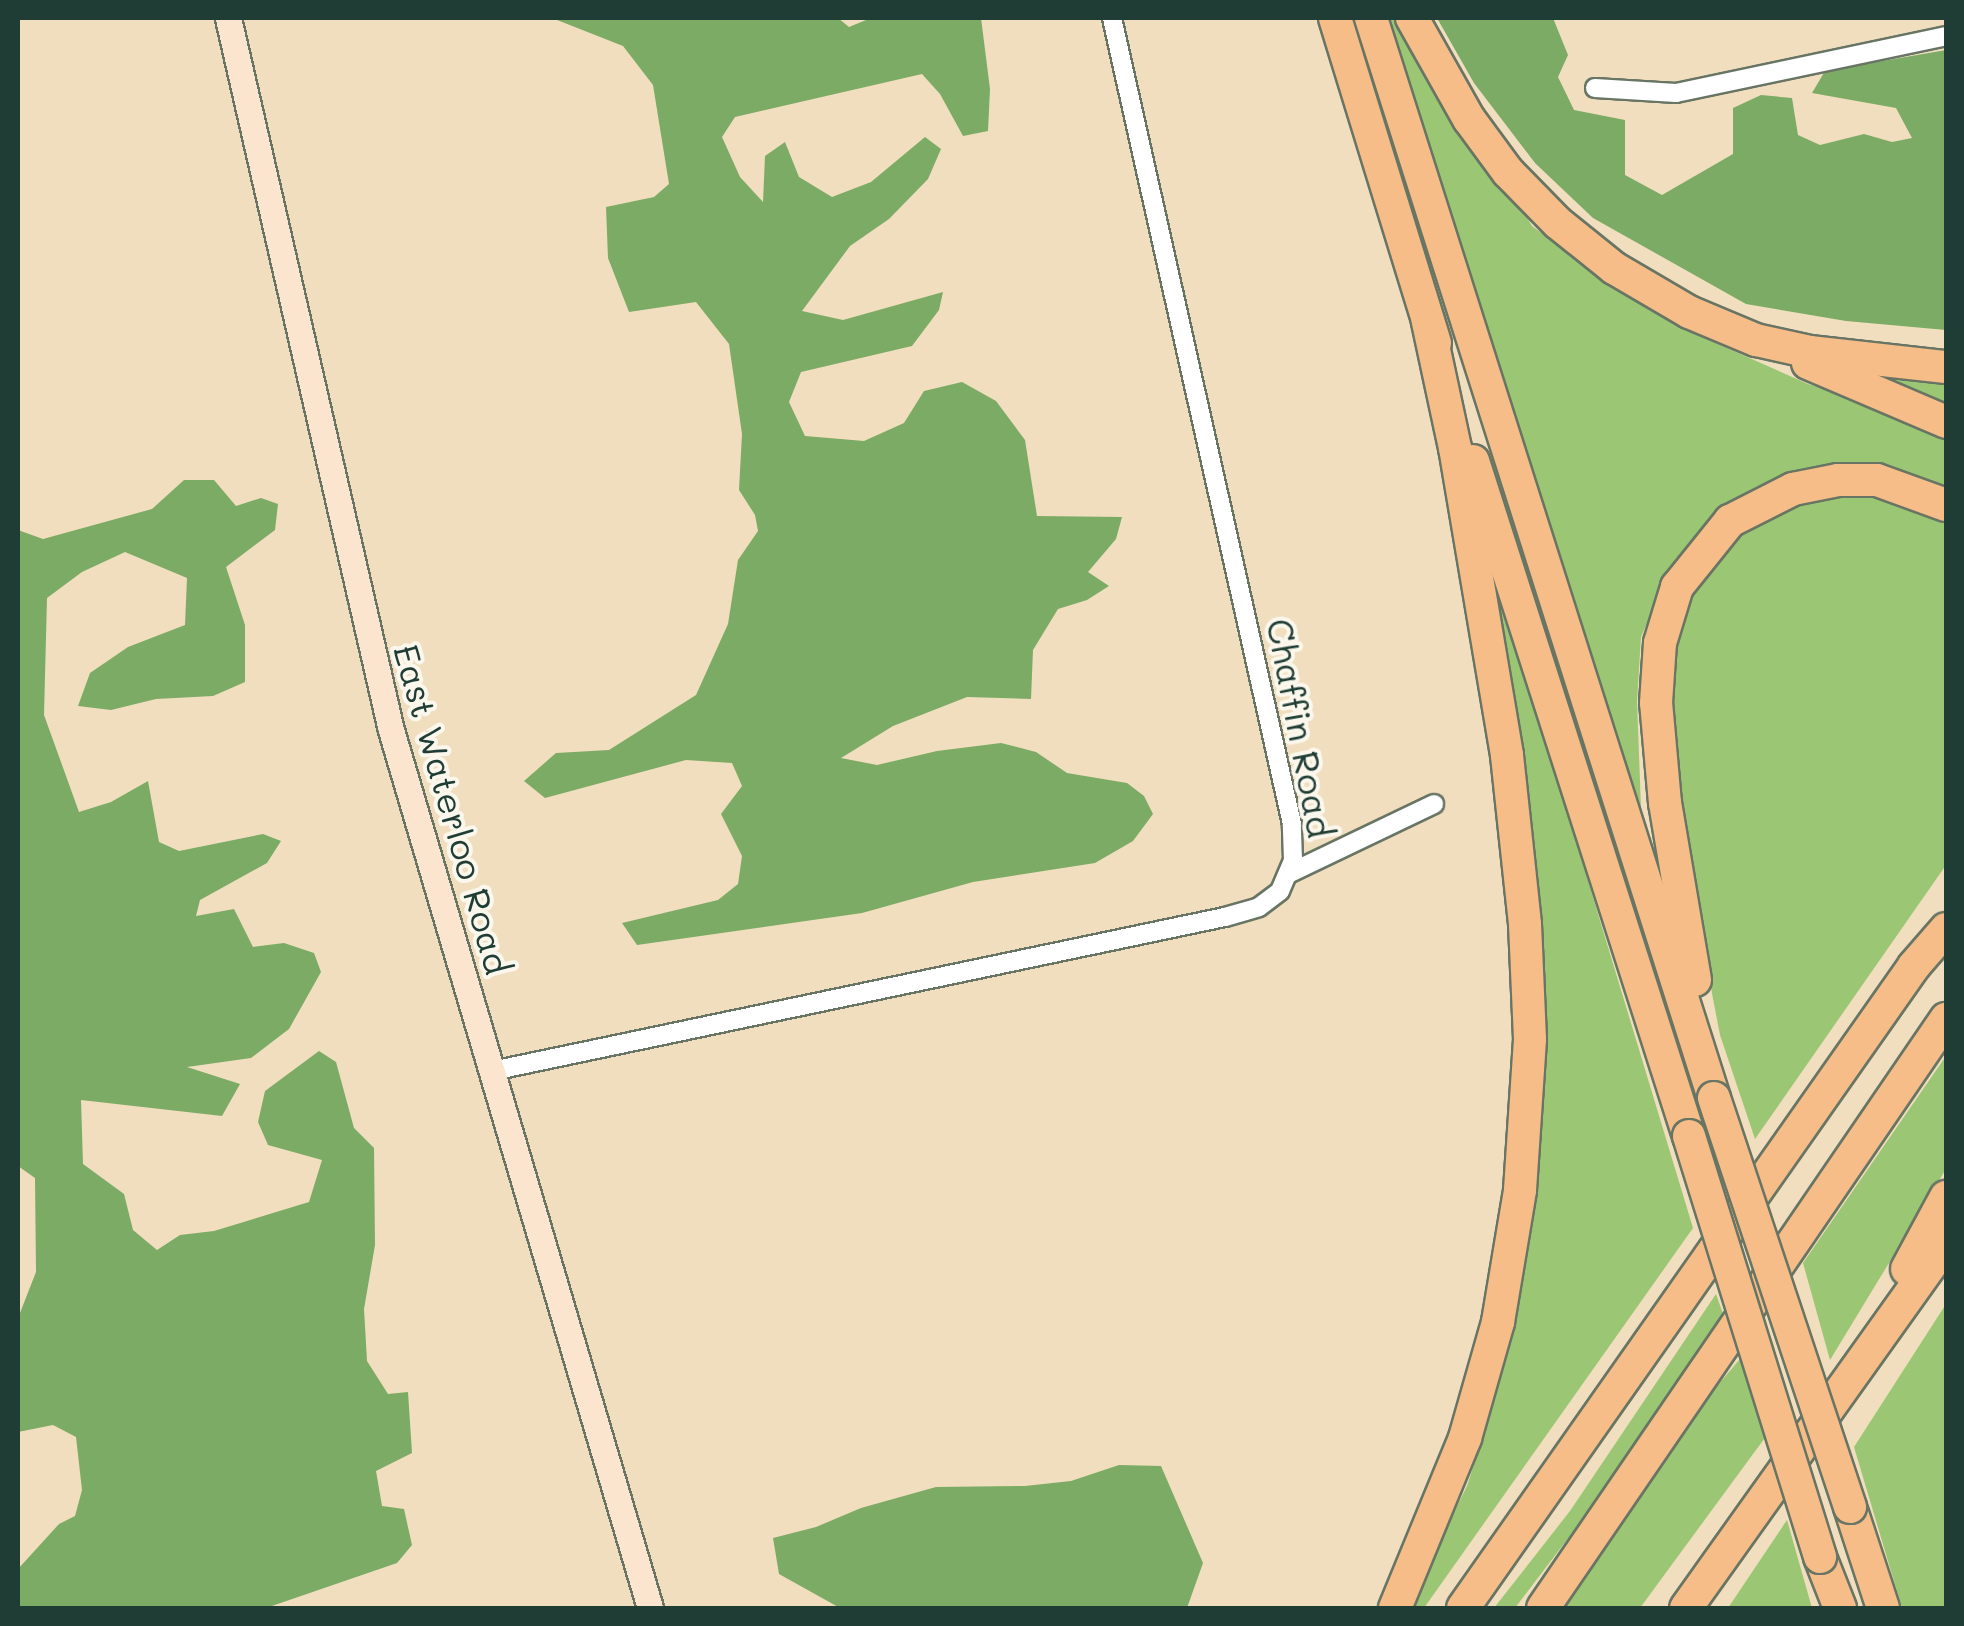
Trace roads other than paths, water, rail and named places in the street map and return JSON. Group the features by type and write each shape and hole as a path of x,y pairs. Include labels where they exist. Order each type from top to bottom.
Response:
{"highway":[{"path":"1335,18 1836,1608"},
{"path":"1372,18 1714,1098 1883,1608"},
{"path":"1412,18 1469,119 1508,172 1558,223 1646,288 1946,422"},
{"path":"1395,1608 1465,1438 1498,1322 1520,1190 1530,1038 1525,924 1506,755 1456,448 1428,322"},
{"path":"1756,340 1946,367"},
{"path":"1714,1098 1658,747 1657,670 1672,600 1700,552 1730,521 1793,489 1838,480 1877,480 1929,495 1946,505"},
{"path":"1914,966 1946,902"},
{"path":"1462,1608 1914,966 1946,929"},
{"path":"1543,1608 1946,1019"},
{"path":"1853,1370 1946,1197"},
{"path":"1686,1608 1946,1243"}],"main road":[{"name":"East Waterloo Road","path":"228,18 362,615 650,1608"}],"street":[{"name":"Chaffin Road","path":"492,1071 1236,914 1270,901 1288,874 1294,848 1292,824 1112,18"},
{"path":"1595,88 1676,94 1946,36"},
{"path":"1288,874 1434,804"}]}
